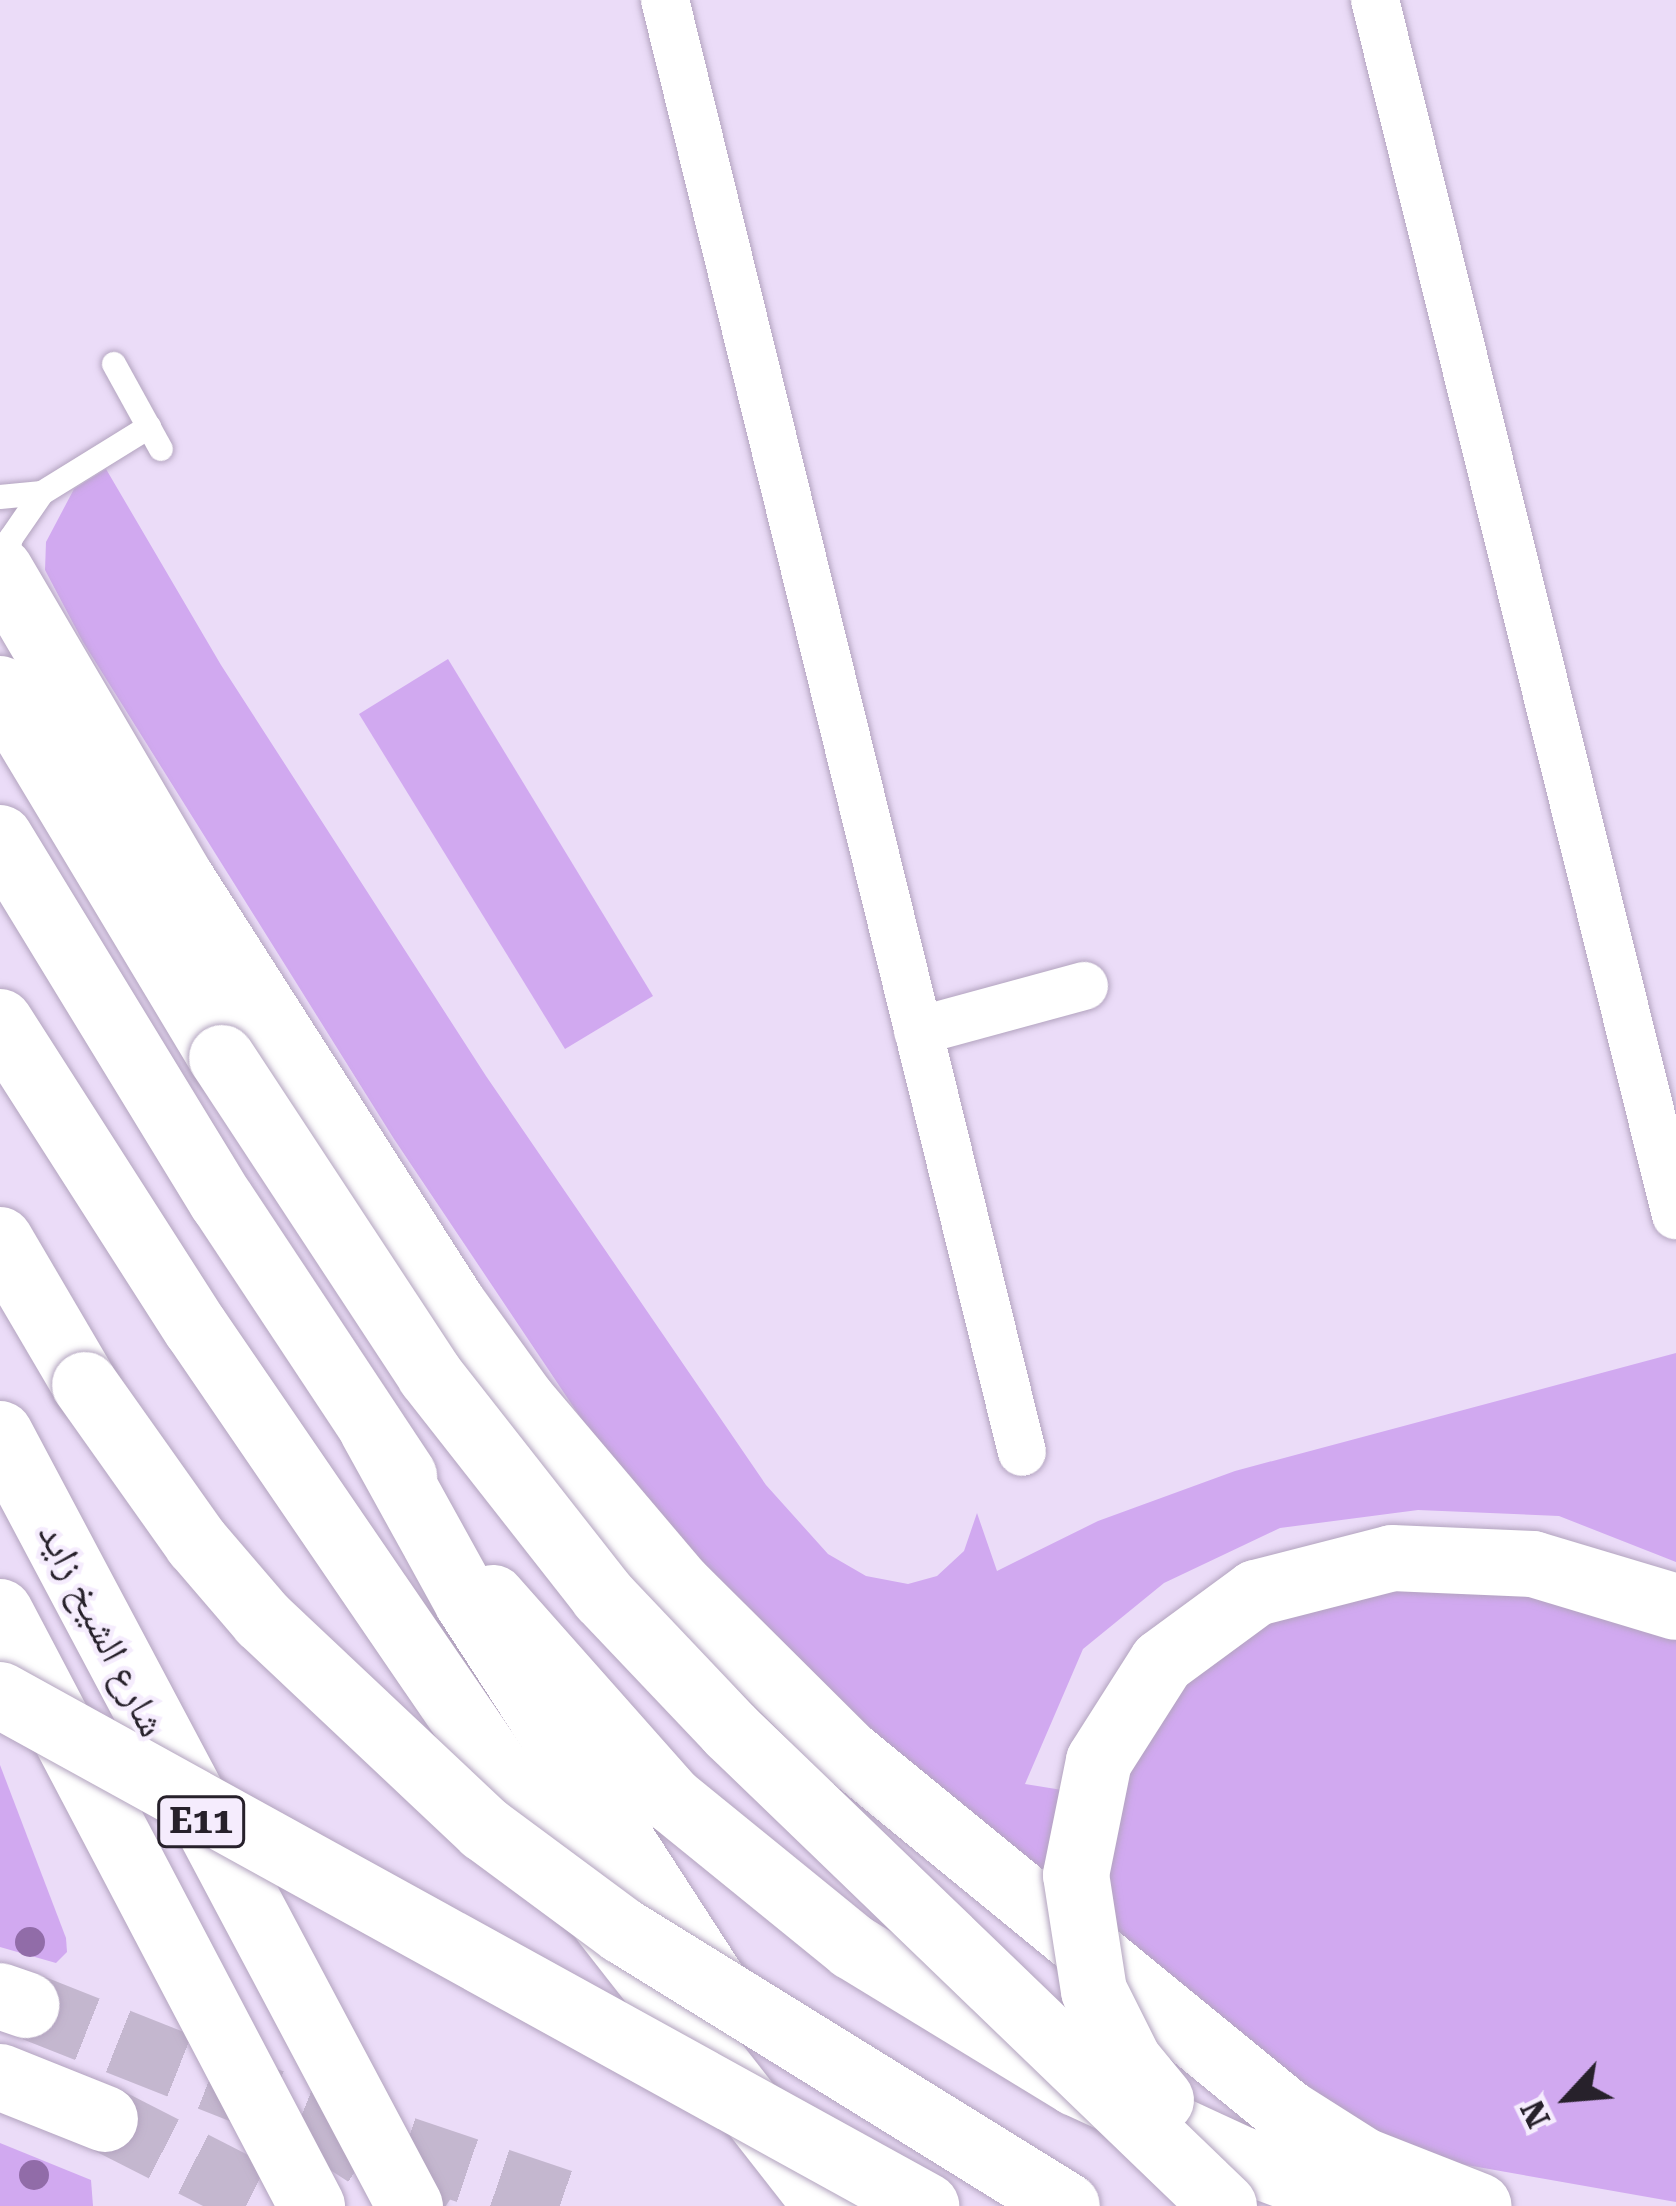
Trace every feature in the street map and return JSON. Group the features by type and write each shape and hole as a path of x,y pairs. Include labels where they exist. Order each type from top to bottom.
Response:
{"main road":[{"path":"1,572 182,880 453,1304 523,1401 680,1586 847,1752 1288,2114 1364,2161 1479,2206"},
{"path":"0,689 222,1058 430,1375 603,1596 730,1730 1225,2206"},
{"path":"0,838 372,1429 442,1561 544,1725 865,2206"},
{"path":"0,1022 196,1328 570,1876 827,2206"},
{"path":"0,1240 86,1385 186,1528 263,1620 484,1828 641,1942 1067,2206"},
{"path":"372,1429 576,1699 672,1800 791,1901 917,1990 1076,2083 1243,2160 1368,2206"},
{"name":"شارع الشيخ زايد","path":"0,1434 334,2076 410,2206"},
{"path":"1245,2206 1130,2061 1084,1954 1076,1875 1087,1798 1137,1692 1190,1635 1256,1593 1392,1558 1533,1564 1676,1607"},
{"name":"E11","path":"0,1612 312,2206"},
{"path":"0,1694 926,2206"},
{"path":"0,2077 105,2119"}],"street":[{"path":"664,0 1022,1452"},
{"path":"1376,0 1676,1215"},
{"path":"918,1031 1084,986"}],"lane":[{"path":"0,497 42,493 155,438 114,364"},
{"path":"1,572 10,538 42,493"}],"shaded area":[{"path":"106,469 221,665 486,1076 766,1485 828,1554 866,1576 908,1584 937,1576 964,1551 977,1513 997,1571 1098,1521 1235,1471 1676,1353 1676,1562 1559,1516 1418,1510 1280,1528 1164,1583 1083,1649 1025,1784 1093,1795 1168,1670 1308,1594 1508,1587 1676,1635 1676,2202 1455,2163 1384,2135 1312,2091 960,1815 762,1630 605,1454 394,1139 83,642 45,570 46,542 74,489"},
{"path":"448,659 653,996 565,1049 359,714"},
{"path":"0,1765 66,1938 67,1952 56,1963 0,1947"},
{"path":"0,2143 91,2180 93,2206 0,2206"}],"tunnel":[{"path":"26,2005 311,2118 572,2206"},
{"path":"311,2118 446,2206"},
{"path":"105,2119 276,2206"}]}
